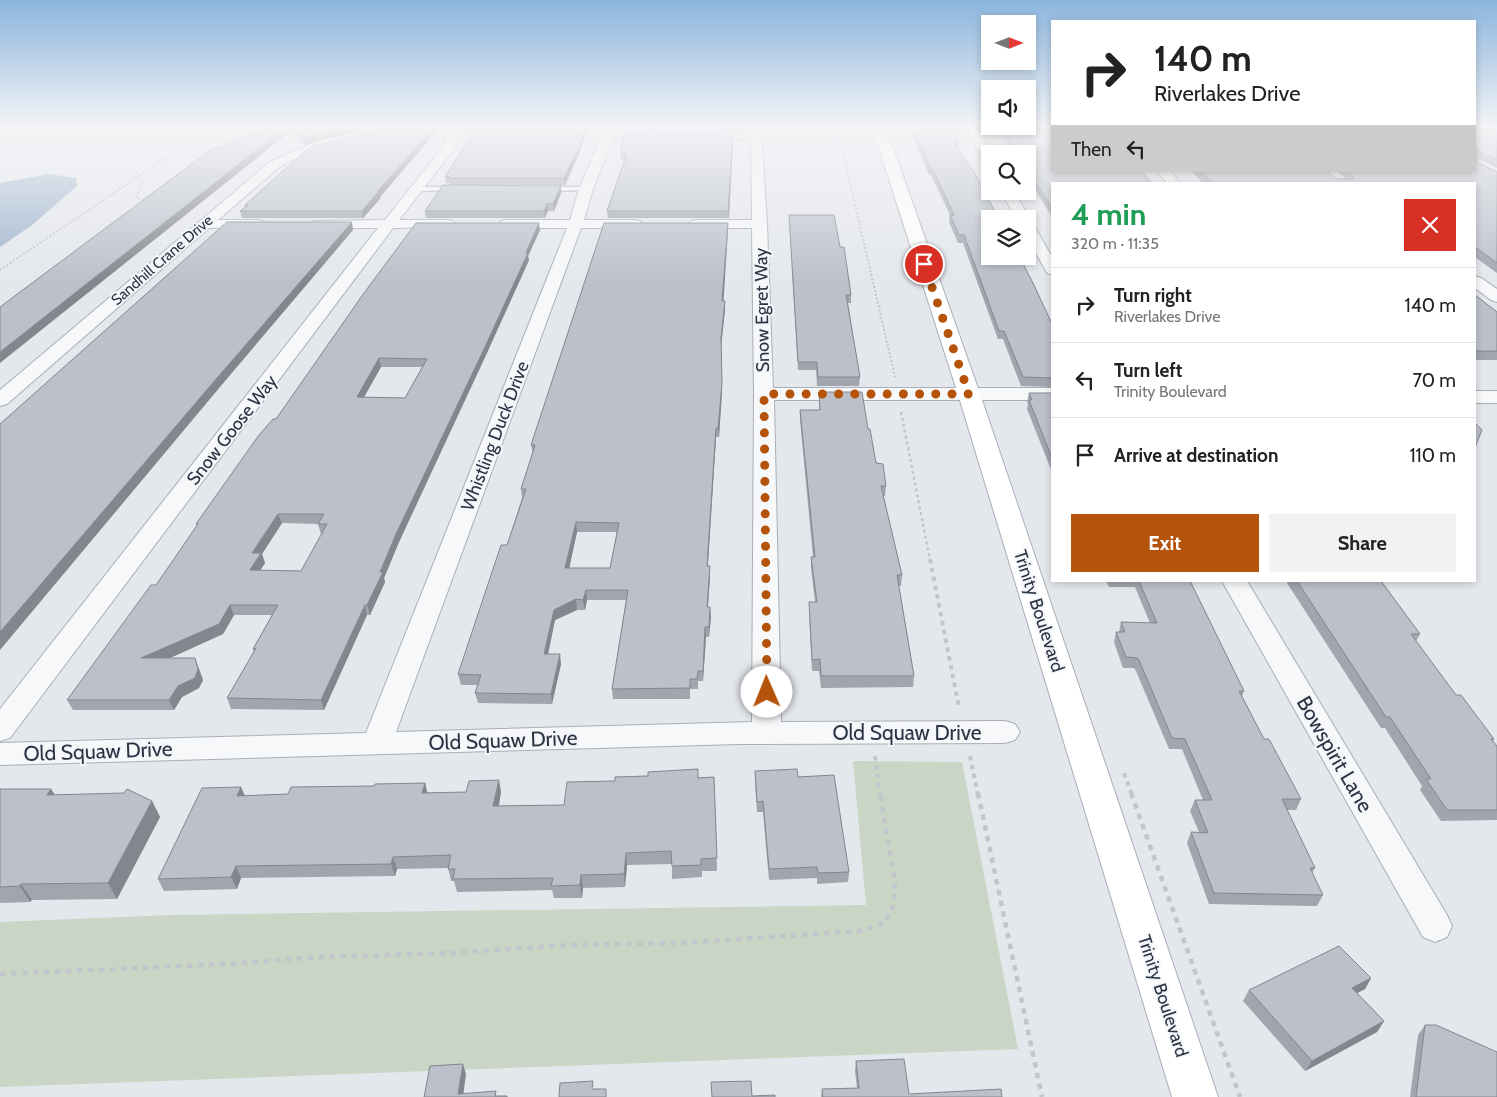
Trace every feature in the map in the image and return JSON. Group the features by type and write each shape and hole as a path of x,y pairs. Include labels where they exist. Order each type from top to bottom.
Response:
{"main road":[{"name":"Trinity Boulevard","path":"896,178 969,394 1195,1097"}],"street":[{"name":"Sandhill Crane Drive","path":"0,400 257,178"},
{"name":"Snow Goose Way","path":"0,730 425,178"},
{"name":"Whistling Duck Drive","path":"377,743 576,224 590,178"},
{"name":"Snow Egret Way","path":"758,178 764,394 767,732"},
{"path":"205,224 273,224"},
{"path":"303,224 459,224"},
{"path":"488,224 653,224"},
{"path":"682,224 760,224"},
{"path":"1036,241 1051,268"},
{"path":"1476,282 1497,297"},
{"path":"764,394 1051,394"},
{"path":"1476,397 1497,397"},
{"name":"Bowspirit Lane","path":"1235,582 1435,926"},
{"name":"Old Squaw Drive","path":"0,754 767,732 1005,732"}],"lane":[{"path":"416,189 463,189"},
{"path":"539,189 586,189"}],"path":[{"path":"0,270 135,178"},
{"path":"136,178 141,179 142,182 136,198 148,200"},
{"path":"849,178 896,384"},
{"path":"900,404 959,709"},
{"path":"970,755 1042,1097"},
{"path":"0,974 226,964 320,957 680,943 859,931 873,928 885,923 894,904 895,882 875,756"},
{"path":"1123,769 1240,1097"}],"green space":[{"path":"853,761 962,762 1018,1049 0,1087 0,922 171,915 866,905"}],"water":[{"path":"26,178 76,178 77,186 31,226 0,247 0,183"}],"building":[{"path":"173,178 221,178 0,352 0,307"},
{"path":"275,178 389,178 362,211 240,211 248,205 245,205"},
{"path":"619,178 730,178 728,211 607,211"},
{"path":"937,178 977,178 981,185 981,200 989,200 994,210 981,210 981,265 1024,265 1051,322 1051,378 1023,377 1004,331 999,331 964,235 959,235 950,215 954,215"},
{"path":"1036,178 1148,178 1151,182 1051,182 1051,206 1036,183"},
{"path":"1208,178 1497,178 1497,263 1476,248 1476,182 1212,182"},
{"path":"443,185 561,186 553,204 547,204 544,211 425,211"},
{"path":"789,215 834,215 840,247 844,247 851,295 846,295 860,377 818,377 817,362 798,362"},
{"path":"227,222 352,222 0,632 0,424"},
{"path":"416,223 539,223 526,253 528,253 485,347 397,532 380,572 383,572 367,605 365,605 321,700 227,698 278,605 230,605 219,624 141,658 195,658 198,669 195,678 178,686 169,700 67,700 151,585 156,585 198,524 196,524 259,435 273,419 276,419 364,293","holes":["379,358 427,359 405,398 357,397","278,514 324,514 318,524 327,524 301,571 250,570 261,553 252,553"]},
{"path":"604,223 728,223 722,301 725,301 721,338 722,383 718,428 716,428 707,566 710,566 707,607 710,607 709,627 705,627 703,671 698,671 697,679 690,679 690,688 612,689 628,590 586,590 583,600 576,599 554,610 544,654 560,654 551,694 475,693 481,675 458,674 501,545 507,545 526,489 521,489 535,445 531,445","holes":["576,522 619,523 610,568 565,568"]},
{"path":"1476,296 1497,312 1497,351 1476,351"},
{"path":"819,392 862,392 876,463 883,464 886,486 881,486 902,575 897,575 914,676 821,676 820,659 812,660 809,602 817,602 811,557 815,557 800,410 820,410"},
{"path":"1029,393 1051,393 1051,455 1029,400 1032,400"},
{"path":"1476,424 1482,430 1476,445"},
{"path":"1139,582 1190,582 1244,691 1239,691 1264,739 1269,739 1301,799 1282,799 1315,868 1310,868 1323,895 1214,893 1191,832 1208,833 1195,800 1212,800 1185,739 1172,738 1139,660 1126,657 1116,632 1125,632 1121,622 1157,623"},
{"path":"1298,582 1382,582 1420,634 1411,634 1456,695 1461,695 1494,739 1491,739 1497,746 1497,810 1447,810 1426,779 1431,779 1390,717 1386,717"},
{"path":"698,769 698,778 714,777 717,858 701,859 701,865 672,866 671,851 626,853 624,874 581,875 580,885 551,886 553,878 453,879 455,869 448,869 451,855 393,857 391,864 236,866 231,877 158,879 202,788 241,787 237,796 288,794 291,787 425,783 422,793 466,792 469,781 499,780 493,806 564,805 567,782 615,781 615,777 648,776 648,772"},
{"path":"797,769 798,777 834,775 849,872 818,873 817,867 769,869 763,801 757,802 755,771"},
{"path":"0,789 51,789 47,795 124,793 127,789 152,801 108,883 21,884 20,886 0,887"},
{"path":"1339,946 1371,978 1352,988 1384,1021 1312,1061 1249,990"},
{"path":"1425,1025 1436,1025 1497,1052 1497,1097 1416,1097"},
{"path":"904,1059 909,1094 1001,1089 1002,1097 823,1097 822,1089 859,1088 856,1061"},
{"path":"463,1064 458,1094 496,1091 495,1096 507,1097 424,1097 430,1066"},
{"path":"593,1081 592,1089 606,1089 606,1097 559,1097 560,1083"},
{"path":"751,1081 752,1096 775,1095 775,1097 712,1097 711,1082"}],"route":[{"path":"767,692 764,394 969,394 924,264"}]}
